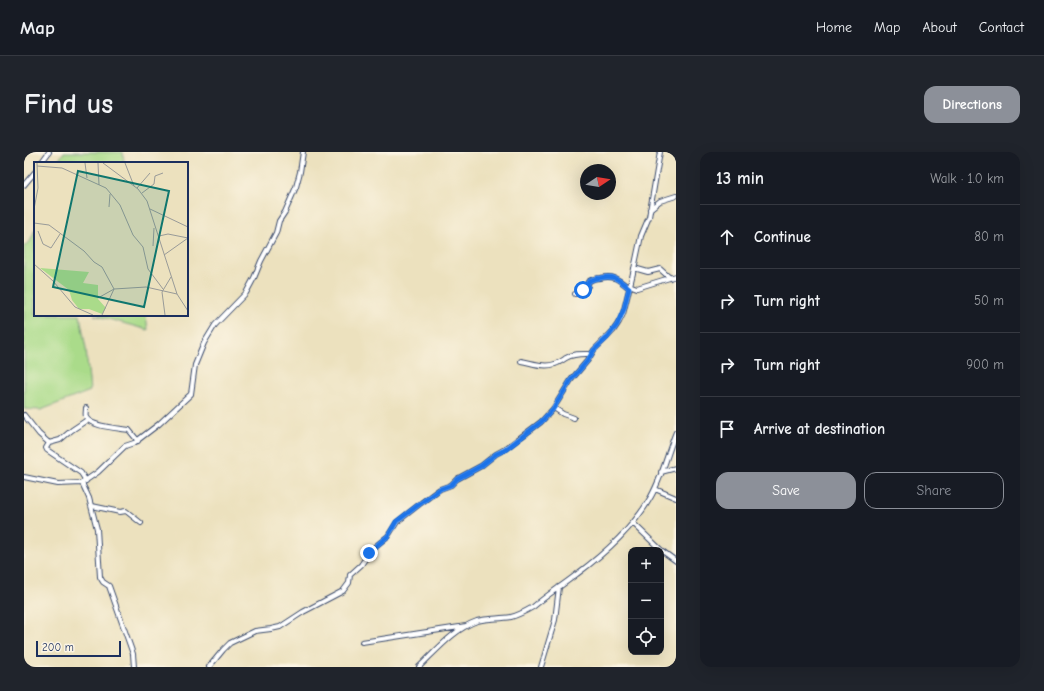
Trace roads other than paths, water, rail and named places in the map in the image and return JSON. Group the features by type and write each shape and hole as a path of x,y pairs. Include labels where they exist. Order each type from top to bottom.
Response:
{"street":[{"path":"42,162 49,152"},
{"path":"24,477 58,484 82,484 98,472 125,446 138,441 159,424 191,394 195,365 204,343 216,325 246,293 254,278 263,255 276,232 279,221 285,212 296,187 303,152"},
{"path":"209,667 230,644 254,631 280,627 303,612 343,591 349,583 350,575 361,565 372,549 388,536 396,522 440,489 451,485 457,479 481,466 496,454 505,450 541,422 554,408 571,380 588,360 594,350 611,334 624,309 641,236 648,222 660,152"},
{"path":"24,186 34,173"},
{"path":"650,208 660,201 676,196"},
{"path":"634,268 648,272 660,269 670,278"},
{"path":"575,294 580,293 588,286 588,282 591,280 606,276 615,278 635,288 676,276"},
{"path":"627,294 639,287"},
{"path":"521,361 539,365 552,365 571,356 591,354"},
{"path":"86,408 87,420"},
{"path":"554,408 563,414 574,418"},
{"path":"24,415 39,434 49,443"},
{"path":"87,420 100,426 129,430 138,441"},
{"path":"86,481 81,472 46,448 49,443 60,440 87,420"},
{"path":"362,642 466,626 484,619 510,617 533,606 593,561 633,523 655,489 676,432"},
{"path":"661,472 676,468"},
{"path":"82,484 90,498 97,529 100,577 103,582 109,586 133,654 134,667"},
{"path":"655,489 676,498"},
{"path":"92,506 120,512 126,511 141,523"},
{"path":"633,523 657,547"},
{"path":"664,552 676,561"},
{"path":"541,667 554,624 559,587"},
{"path":"420,667 455,634 466,626"}]}
